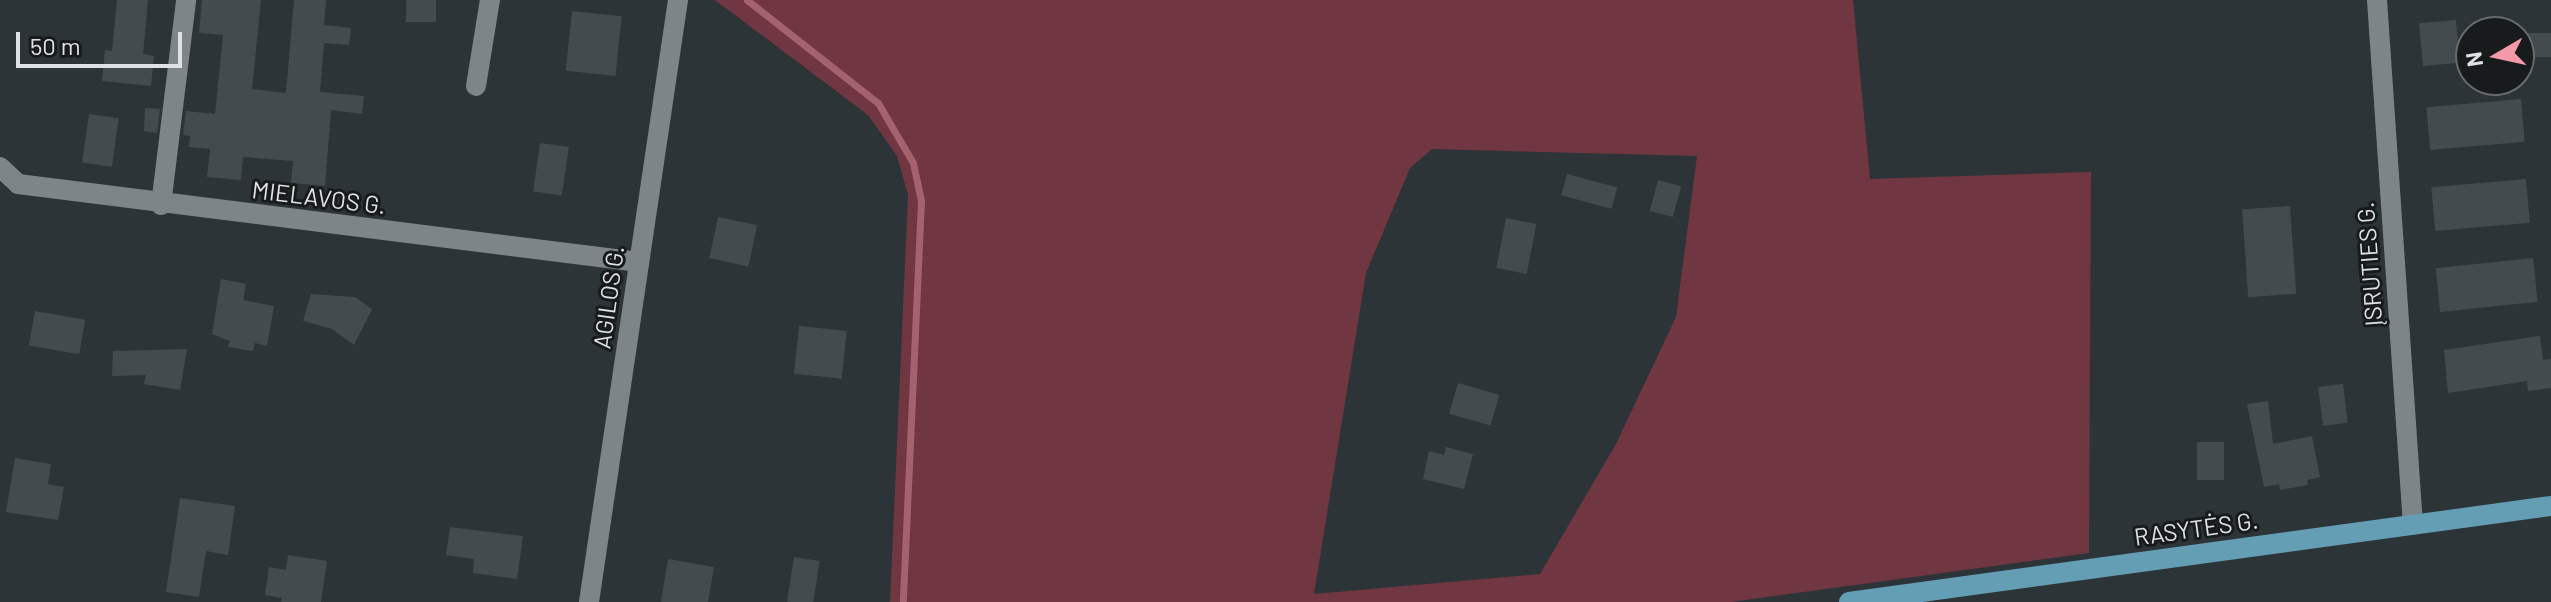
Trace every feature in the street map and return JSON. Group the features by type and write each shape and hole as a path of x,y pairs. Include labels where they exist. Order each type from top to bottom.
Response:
{"main road":[{"name":"RASYTĖS G.","path":"1849,602 2551,506"}],"street":[{"path":"161,205 186,0"},
{"path":"476,86 490,0"},
{"name":"AGILOS G.","path":"589,602 678,0"},
{"name":"ĮSRUTIES G.","path":"2377,0 2413,525"},
{"name":"MIELAVOS G.","path":"0,167 9,183 161,205 639,262"}],"shaded area":[{"path":"715,0 1853,0 1870,179 2091,172 2089,553 1730,602 890,602 908,195 897,156 868,115","holes":["1432,149 1697,156 1676,317 1616,444 1540,574 1314,594 1366,273 1410,168"]}],"building":[{"path":"117,0 148,0 143,54 154,56 151,86 102,81 105,50 112,51"},
{"path":"202,0 261,0 252,89 286,93 294,0 326,0 324,25 351,28 349,45 324,43 320,92 364,96 362,114 331,110 325,186 291,183 293,161 243,157 241,180 207,177 210,149 189,147 190,136 183,135 186,111 215,114 223,35 199,33"},
{"path":"406,0 436,0 436,22 406,22"},
{"path":"572,11 622,16 615,76 566,71"},
{"path":"2455,20 2455,63 2423,66 2419,23"},
{"path":"2535,33 2551,33 2551,57 2535,57"},
{"path":"2521,99 2525,142 2430,150 2426,107"},
{"path":"145,108 160,109 157,133 144,131"},
{"path":"89,114 119,118 112,167 82,163"},
{"path":"540,143 569,147 562,196 533,192"},
{"path":"1567,174 1617,187 1612,209 1561,195"},
{"path":"2526,179 2530,223 2435,231 2431,187"},
{"path":"1658,180 1681,186 1673,217 1650,211"},
{"path":"2290,206 2296,294 2248,297 2242,209"},
{"path":"718,217 757,225 748,266 709,258"},
{"path":"1506,218 1536,224 1527,274 1496,268"},
{"path":"2533,258 2538,302 2440,312 2436,268"},
{"path":"221,279 246,284 243,300 274,306 267,346 255,343 253,351 228,347 230,341 212,334"},
{"path":"311,294 355,297 372,309 354,345 332,329 303,321"},
{"path":"35,311 85,320 79,354 29,345"},
{"path":"799,326 847,331 842,379 794,374"},
{"path":"2540,336 2543,360 2551,359 2551,388 2528,391 2527,381 2448,393 2444,350"},
{"path":"187,349 180,390 144,384 146,375 112,376 113,351"},
{"path":"1458,383 1499,395 1491,426 1449,414"},
{"path":"2343,384 2348,423 2323,426 2318,387"},
{"path":"2268,401 2273,444 2312,436 2320,477 2307,480 2308,485 2280,490 2279,484 2264,487 2247,404"},
{"path":"2197,442 2224,442 2224,480 2197,480"},
{"path":"1446,447 1473,454 1464,489 1423,479 1429,451 1444,455"},
{"path":"15,458 51,464 48,484 64,487 58,520 6,512"},
{"path":"180,498 235,506 228,555 206,551 199,597 166,592"},
{"path":"450,527 523,536 517,579 473,573 474,559 446,555"},
{"path":"288,555 327,561 321,602 281,602 282,598 265,595 269,567 286,570"},
{"path":"794,557 820,561 813,602 787,601"},
{"path":"668,559 714,567 708,602 661,602"}],"waterway":[{"path":"747,0 878,103 913,163 921,201 903,602"}]}
